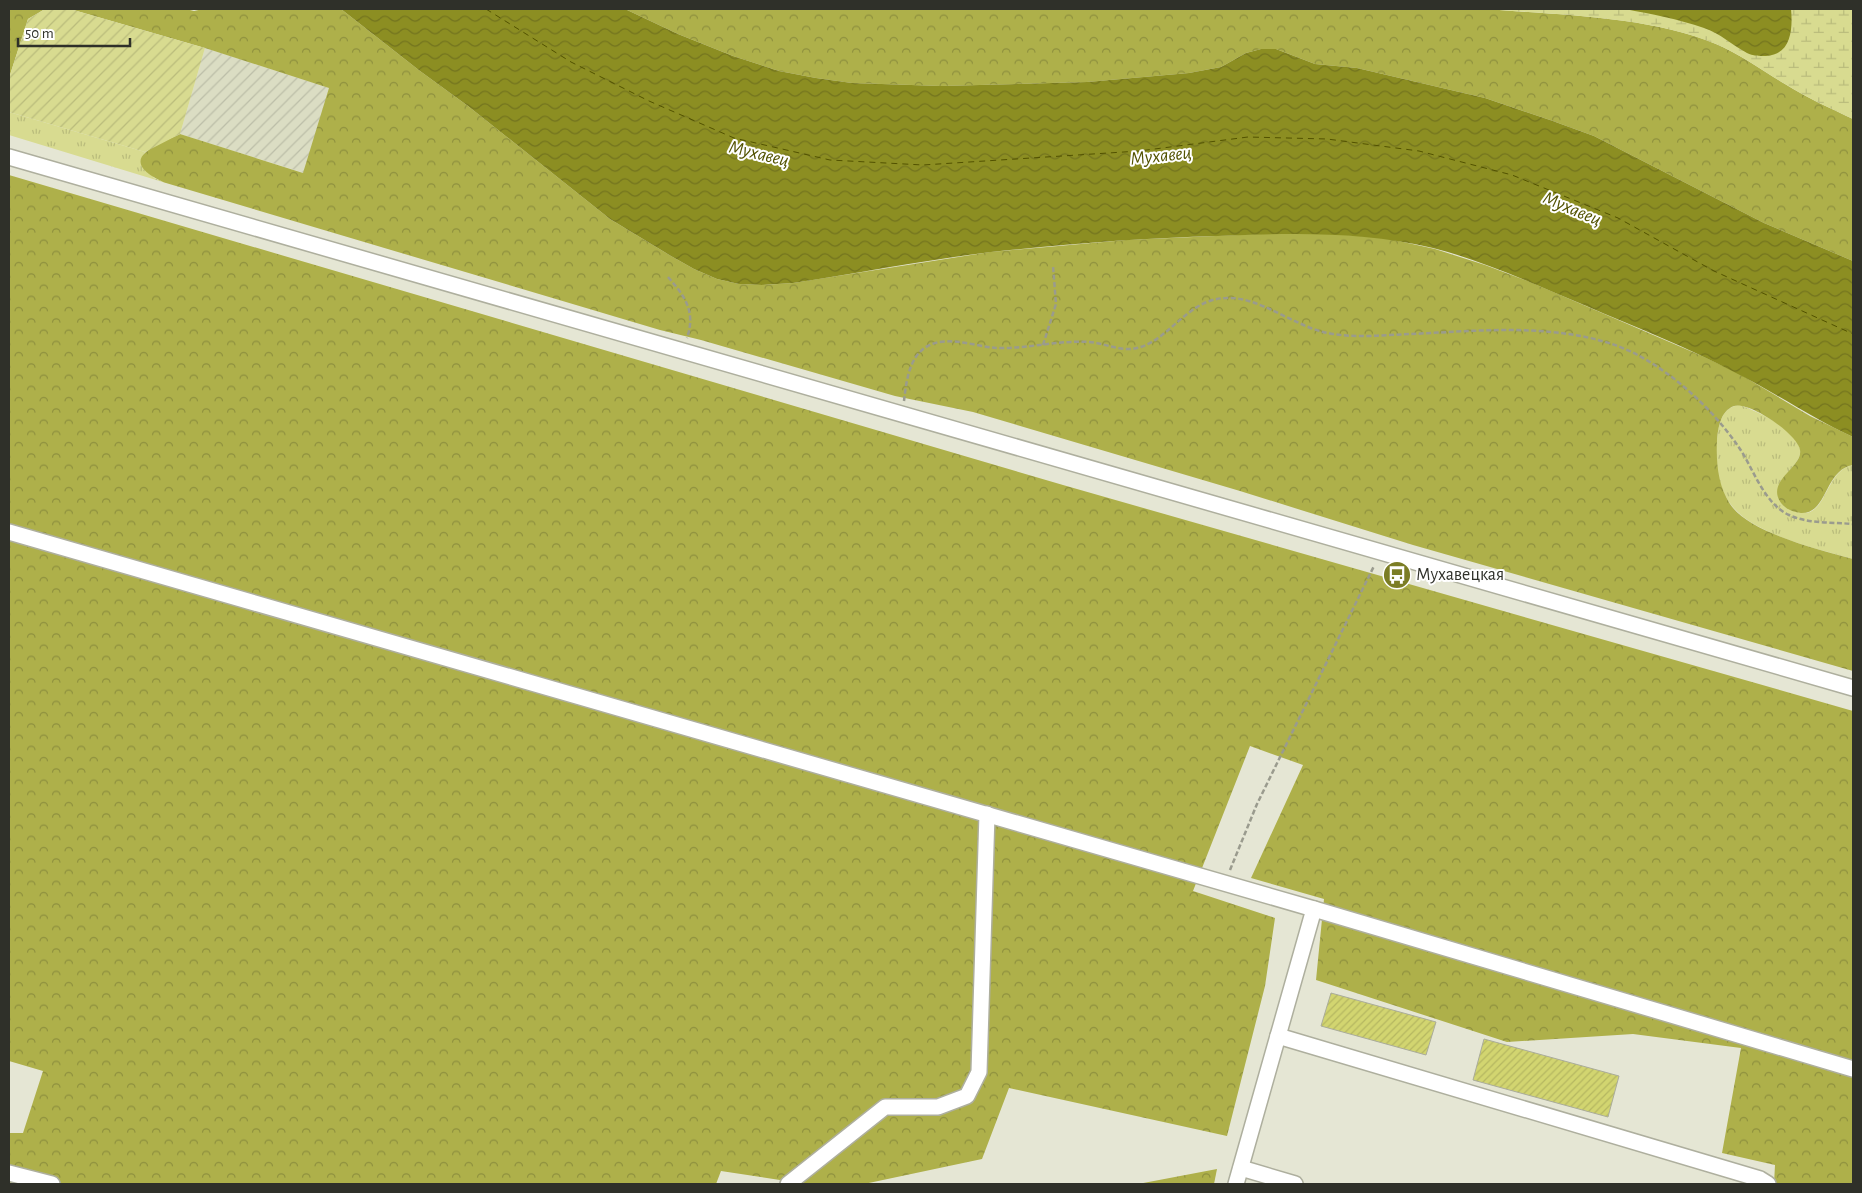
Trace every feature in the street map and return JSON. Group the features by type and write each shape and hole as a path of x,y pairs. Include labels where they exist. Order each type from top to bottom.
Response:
{"street":[{"path":"9,157 1853,688"},
{"path":"9,532 1225,883 1853,1070"},
{"path":"788,1184 885,1107 938,1107 967,1096 979,1072 987,814"},
{"path":"1236,1184 1314,909"},
{"path":"1278,1036 1751,1176 1768,1184"},
{"path":"1241,1168 1295,1184"},
{"path":"9,1173 52,1184"}],"path":[{"path":"1043,345 1056,304 1053,266"},
{"path":"668,277 688,304 690,317 689,332 682,351"},
{"path":"902,414 906,383 912,364 920,352 930,345 947,342 970,343 992,348 1019,348 1090,342 1109,347 1131,349 1160,337 1188,312 1206,302 1224,298 1238,298 1257,303 1285,318 1324,332 1366,336 1505,329 1576,336 1613,345 1648,362 1682,384 1714,416 1732,438 1768,496 1786,514 1802,520 1853,524"},
{"path":"1225,883 1257,804 1381,551"}],"shaded area":[{"path":"205,48 330,88 304,173 180,134"}],"green space":[{"path":"9,9 45,9 28,19 9,78"},
{"path":"45,9 70,9 205,48 180,134 145,152 9,112 9,78 28,19"},
{"path":"70,9 186,9 194,11 203,9 341,9 468,106 610,219 694,269 717,279 739,284 793,283 990,252 1126,240 1283,233 1335,234 1385,238 1435,249 1485,265 1530,282 1702,356 1738,373 1810,416 1853,437 1853,465 1836,475 1816,507 1801,513 1785,507 1777,495 1781,481 1796,462 1800,450 1791,436 1772,420 1741,406 1729,408 1723,416 1718,431 1717,449 1719,474 1723,489 1730,504 1739,514 1753,524 1786,539 1853,559 1853,671 1413,545 1240,491 973,412 895,396 660,330 166,183 151,175 142,167 142,157 154,147 180,134 303,173 329,88 205,48"},
{"path":"625,9 1486,9 1573,15 1633,22 1690,35 1716,44 1802,94 1853,119 1853,261 1764,223 1594,136 1485,98 1357,68 1315,64 1276,49 1261,49 1246,53 1221,67 1189,73 1087,82 941,86 852,83 779,71 733,56 678,34"},
{"path":"1487,9 1853,9 1853,119 1802,94 1725,48 1690,35 1633,22 1603,18"},
{"path":"9,112 145,152 141,159 154,178 166,183 9,135"},
{"path":"9,175 1063,485 1853,711 1853,1184 1774,1184 1775,1165 1722,1153 1741,1048 1633,1034 1507,1042 1316,980 1324,899 1251,878 1303,765 1250,746 1193,891 1275,918 1265,986 1227,1136 1009,1088 982,1159 864,1184 806,1184 721,1171 716,1184 9,1184 9,1133 23,1133 43,1071 9,1061"},
{"path":"1740,405 1775,422 1797,441 1800,455 1778,489 1778,497 1787,508 1802,513 1812,511 1818,506 1837,475 1844,468 1853,465 1853,559 1788,540 1771,533 1742,516 1732,506 1722,490 1719,480 1716,451 1720,422 1724,414 1731,408"},
{"path":"1217,1169 1214,1184 1138,1184"}],"water":[{"name":"Мухавец","path":"341,9 625,9 678,34 733,56 779,71 852,83 941,86 1087,82 1189,73 1221,67 1246,53 1261,49 1276,49 1315,64 1357,68 1485,98 1594,136 1764,223 1853,261 1853,437 1699,354 1491,266 1452,253 1406,242 1326,234 1245,235 1133,240 991,252 793,283 739,284 717,279 694,269 610,219 468,106"},
{"path":"1625,9 1791,9 1791,32 1789,40 1781,51 1774,55 1756,56 1747,53 1704,28 1674,19"}],"building":[{"path":"1331,993 1436,1022 1426,1055 1321,1026"},
{"path":"1484,1039 1619,1076 1608,1117 1473,1080"}],"ferry route":[{"path":"486,9 571,62 649,101 734,138 830,160 923,165 1139,151 1248,137 1327,139 1419,151 1512,175 1618,218 1714,271 1853,334"}],"place":[{"name":"Мухавецкая","path":"1397,575"}]}
